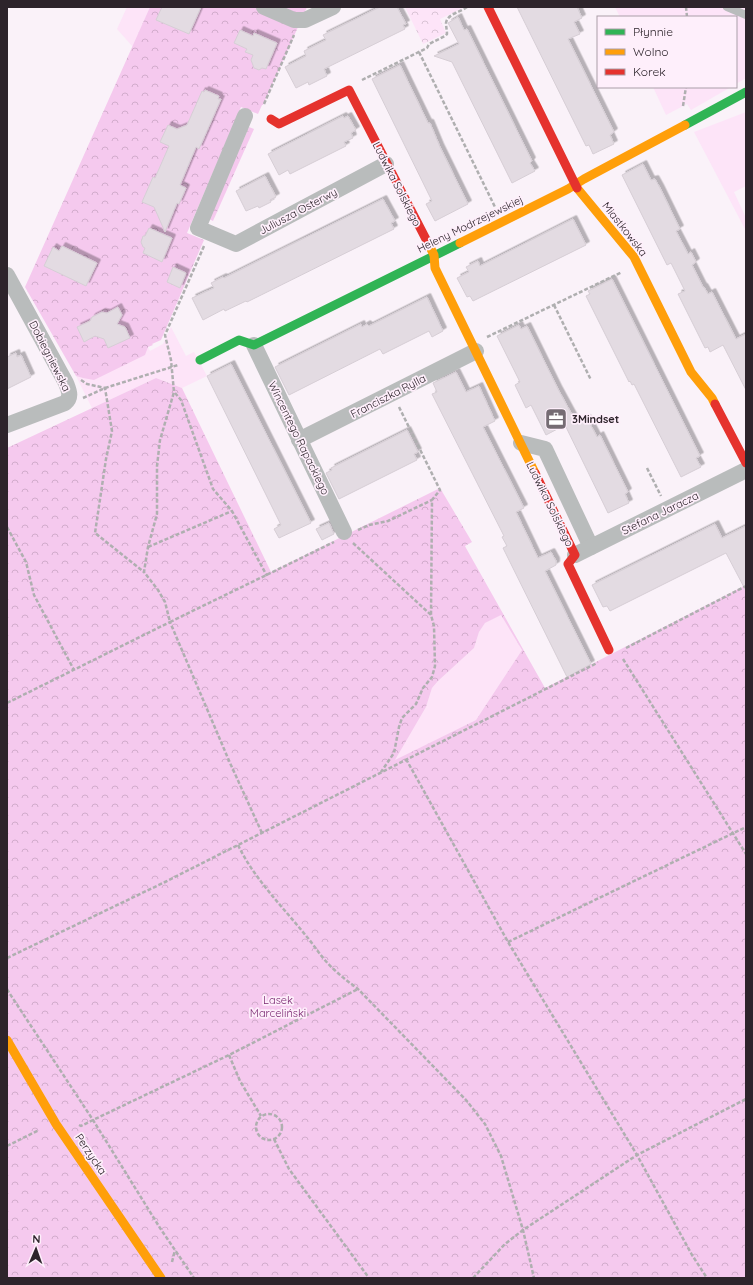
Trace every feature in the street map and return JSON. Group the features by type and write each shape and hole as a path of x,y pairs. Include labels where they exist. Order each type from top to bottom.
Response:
{"street":[{"path":"264,7 294,20 305,20 333,7"},
{"name":"Miastkowska","path":"488,7 575,186 634,257 691,372 712,398 746,463"},
{"name":"Ludwika Solskiego","path":"271,119 279,124 349,90 434,255 436,268 575,555 568,564 614,651"},
{"name":"Heleny Modrzejewskiej","path":"254,345 575,186 584,179 746,92"},
{"path":"208,237 198,228 245,116"},
{"name":"Juliusza Osterwy","path":"208,237 236,244 386,164"},
{"name":"Dobiegniewska","path":"7,275 66,383 70,396 69,400 65,404 7,425"},
{"path":"200,360 239,340 254,345"},
{"name":"Wincentego Rapackiego","path":"254,345 345,534"},
{"name":"Franciszka Rylla","path":"299,440 476,351"},
{"name":"Ludwika Solskiego","path":"521,443 545,450 592,547"},
{"name":"Stefana Jaracza","path":"575,555 746,470"},
{"name":"Perzycka","path":"7,1040 56,1124 161,1278"}],"lane":[{"path":"727,7 746,15"}],"path":[{"path":"358,82 427,48 429,44 447,34 446,23 450,16 467,7"},
{"path":"263,106 294,35"},
{"path":"419,52 495,207"},
{"path":"683,110 686,88"},
{"path":"144,572 148,547 157,514 157,466 160,440 174,392 165,335 208,237"},
{"path":"486,337 624,271"},
{"path":"554,305 591,380"},
{"path":"65,404 84,398 105,388 178,365"},
{"path":"105,388 112,431 106,459 95,533 144,572 165,602 170,622 230,763 262,833"},
{"path":"174,392 181,400 213,489 232,511 267,576"},
{"path":"7,703 170,622 267,576 345,534 369,525 388,521 432,500 440,490 392,394"},
{"path":"647,468 661,496"},
{"path":"381,773 394,753 402,718 416,704 423,688 432,677 435,666 434,626 431,615 432,500"},
{"path":"148,547 232,511"},
{"path":"7,527 26,562 34,595 74,670"},
{"path":"345,534 431,615"},
{"path":"746,586 614,651 734,833 746,854"},
{"path":"7,958 165,882 598,663"},
{"path":"406,759 508,942 637,1154 692,1255 707,1278"},
{"path":"508,942 746,826"},
{"path":"238,845 246,862 260,881 324,959 341,977 358,989 466,1100 485,1124 501,1156 523,1230 534,1278"},
{"path":"7,989 93,1120 160,1228 194,1278"},
{"path":"76,1125 81,1126 229,1055 358,989"},
{"path":"229,1055 240,1081 261,1116"},
{"path":"473,1278 505,1244 523,1230 637,1154 746,1099"},
{"path":"268,1114 275,1116 280,1120 282,1126 280,1134 274,1139 266,1140 259,1135 256,1128 257,1121 261,1116 268,1114"},
{"path":"7,1146 43,1129"},
{"path":"274,1139 289,1169 369,1278"}],"green space":[{"path":"127,7 150,7 133,47 117,29"},
{"path":"150,7 307,7 258,114 241,107 187,233 204,240 161,340 148,347 145,355 94,380 76,376 25,287"},
{"path":"405,7 465,7 440,19 446,33 423,44"},
{"path":"615,7 746,7 746,78 737,83 737,16 620,16"},
{"path":"653,88 729,88 691,110 687,104 666,115"},
{"path":"746,112 746,186 734,192 746,218 746,231 694,132"},
{"path":"249,127 254,129 213,221 209,219"},
{"path":"171,327 186,356 194,352 207,376 182,388 156,378 92,408 76,376 83,378 148,347 150,351 163,344"},
{"name":"Lasek Marceliński","path":"156,378 182,388 271,572 440,488 472,542 465,546 466,548 545,688 746,585 746,1278 7,1278 7,448","holes":["501,615 522,650 476,720 395,760 426,707 432,688 474,648 479,632 485,623"]},
{"path":"501,614 522,650 476,720 394,761 426,707 432,688 474,648 479,632 485,623"}],"building":[{"path":"162,7 201,7 189,34 156,20"},
{"path":"380,7 397,7 406,24 403,25 405,29 324,69 327,76 309,85 308,82 296,88 285,67 306,56 304,51 326,40 323,35"},
{"path":"517,7 577,7 582,18 574,22 580,34 568,39 614,132 610,135 614,144 593,154 589,145 586,146"},
{"path":"458,17 464,30 467,29 532,161 530,163 535,171 512,183 452,62 434,56 459,44 448,23"},
{"path":"240,30 253,36 254,33 277,43 266,69 262,68 259,70 254,68 251,60 253,55 245,52 247,49 234,43"},
{"path":"400,65 428,123 430,123 468,204 435,221 426,204 432,201 372,79"},
{"path":"205,90 219,96 218,99 221,99 199,149 196,147 180,185 186,188 179,204 177,203 165,232 154,207 142,202 153,177 155,178 169,146 160,142 168,125 177,129 187,125 202,91 204,92"},
{"path":"343,116 344,118 348,116 356,130 351,133 353,138 344,142 346,146 290,174 288,170 279,175 268,154"},
{"path":"643,164 651,180 655,179 680,229 676,231 688,254 691,252 696,262 692,265 703,287 708,294 712,292 736,339 746,334 746,390 723,345 710,352 708,347 705,348 678,294 685,291 671,263 667,265 622,175"},
{"path":"265,176 276,197 270,200 271,202 259,208 258,206 246,211 236,191"},
{"path":"383,199 395,221 391,223 394,229 247,302 246,301 225,311 224,309 203,320 192,298 214,288 211,283 223,277 224,278"},
{"path":"573,219 586,245 473,301 470,296 467,297 457,278 469,272 466,267 478,261 480,266"},
{"path":"149,228 172,238 162,262 143,253 145,248 141,242 143,236 145,236"},
{"path":"62,246 97,263 86,286 44,266 53,247 59,251"},
{"path":"173,267 186,273 180,288 167,282"},
{"path":"612,279 700,456 696,458 701,467 681,477 634,384 632,385 630,381 629,382 586,296 590,294 588,291"},
{"path":"427,297 443,331 432,337 429,331 383,354 380,349 289,395 275,367 361,324 362,327 367,324 369,326"},
{"path":"118,307 122,315 117,324 125,327 130,338 108,348 104,339 95,336 84,342 77,327 90,321 92,317 102,312 107,313"},
{"path":"519,325 521,329 527,326 577,424 587,418 597,437 600,435 628,492 625,494 629,503 608,513 565,425 546,435 531,405 526,408 515,385 520,382 497,336"},
{"path":"16,353 17,357 21,355 31,377 7,389 7,357"},
{"path":"231,364 311,523 279,538 274,529 281,525 207,376"},
{"path":"456,372 466,392 479,386 495,421 483,427 524,508 516,512 538,558 551,552 556,561 556,565 545,571 591,664 567,677 503,548 507,546 502,537 504,536 432,394 437,392 433,383"},
{"path":"407,430 418,452 414,454 417,460 339,499 326,473 332,470 331,468"},
{"path":"329,523 334,534 322,540 316,529"},
{"path":"715,524 722,538 746,526 746,591 726,553 610,611 607,606 603,607 592,585"}],"traffic: fast":[{"path":"685,125 746,92"},
{"path":"200,360 239,340 254,345 460,243"}],"traffic: slow":[{"path":"460,243 568,189 685,125"},
{"path":"577,188 634,257 691,372 715,404"},
{"path":"429,245 434,255 435,268 535,473"},
{"path":"7,1040 56,1124 161,1278"}],"traffic: jam":[{"path":"488,7 577,188"},
{"path":"271,119 279,124 349,90 429,245"},
{"path":"715,404 746,463"},
{"path":"535,473 575,555 568,564 609,650"}],"place":[{"name":"3Mindset","path":"556,419"}]}
